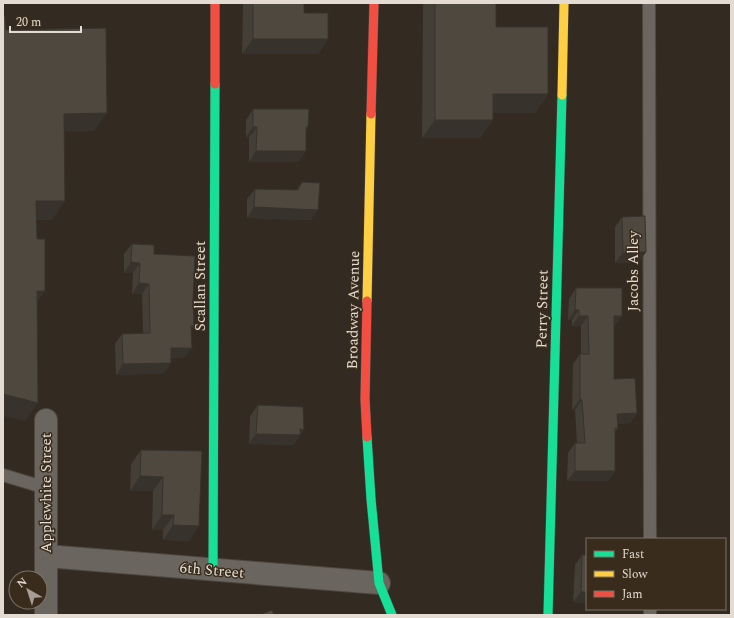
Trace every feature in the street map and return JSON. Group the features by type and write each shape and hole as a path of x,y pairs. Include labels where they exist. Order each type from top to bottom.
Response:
{"street":[{"name":"Scallan Street","path":"212,570 215,3"},
{"name":"Broadway Avenue","path":"374,3 365,399 371,499 379,583 392,615"},
{"name":"Perry Street","path":"548,615 564,3"},
{"name":"Applewhite Street","path":"46,420 46,615"},
{"name":"6th Street","path":"46,556 379,583"}],"lane":[{"name":"Jacobs Alley","path":"649,3 650,538"},
{"path":"3,475 46,488"}],"building":[{"path":"253,3 304,3 304,13 328,13 328,39 253,39"},
{"path":"435,3 496,3 496,27 548,27 548,94 493,94 493,120 435,120"},
{"path":"5,16 6,30 106,28 107,113 64,114 65,201 36,201 37,239 45,239 45,291 37,291 38,403 3,394 3,17"},
{"path":"253,109 309,109 308,127 306,127 306,151 256,151 257,127 253,127"},
{"path":"302,182 320,183 318,210 254,207 255,189 298,190"},
{"path":"645,216 646,252 623,253 622,217"},
{"path":"132,244 154,245 154,254 195,256 193,300 194,326 191,326 192,348 171,348 171,363 123,364 122,334 150,333 149,284 139,283 140,263 131,262"},
{"path":"576,288 622,288 622,316 614,316 614,379 635,378 637,413 617,414 618,428 615,428 615,471 575,471 575,443 585,443 582,400 580,399 580,354 589,354 588,316 579,316 579,310 575,310"},
{"path":"258,405 303,407 304,430 300,429 300,435 256,434"},
{"path":"141,450 202,451 199,526 173,525 174,515 162,515 163,477 140,476"},
{"path":"582,555 586,555 586,592 581,592"},
{"path":"272,610 274,615 260,615"}],"traffic: fast":[{"path":"213,570 215,84"},
{"path":"548,615 562,95"},
{"path":"367,437 379,583 392,615"}],"traffic: slow":[{"path":"562,95 564,3"},
{"path":"367,301 371,114"}],"traffic: jam":[{"path":"215,3 215,84"},
{"path":"371,114 374,3"},
{"path":"367,301 365,399 367,437"}]}
